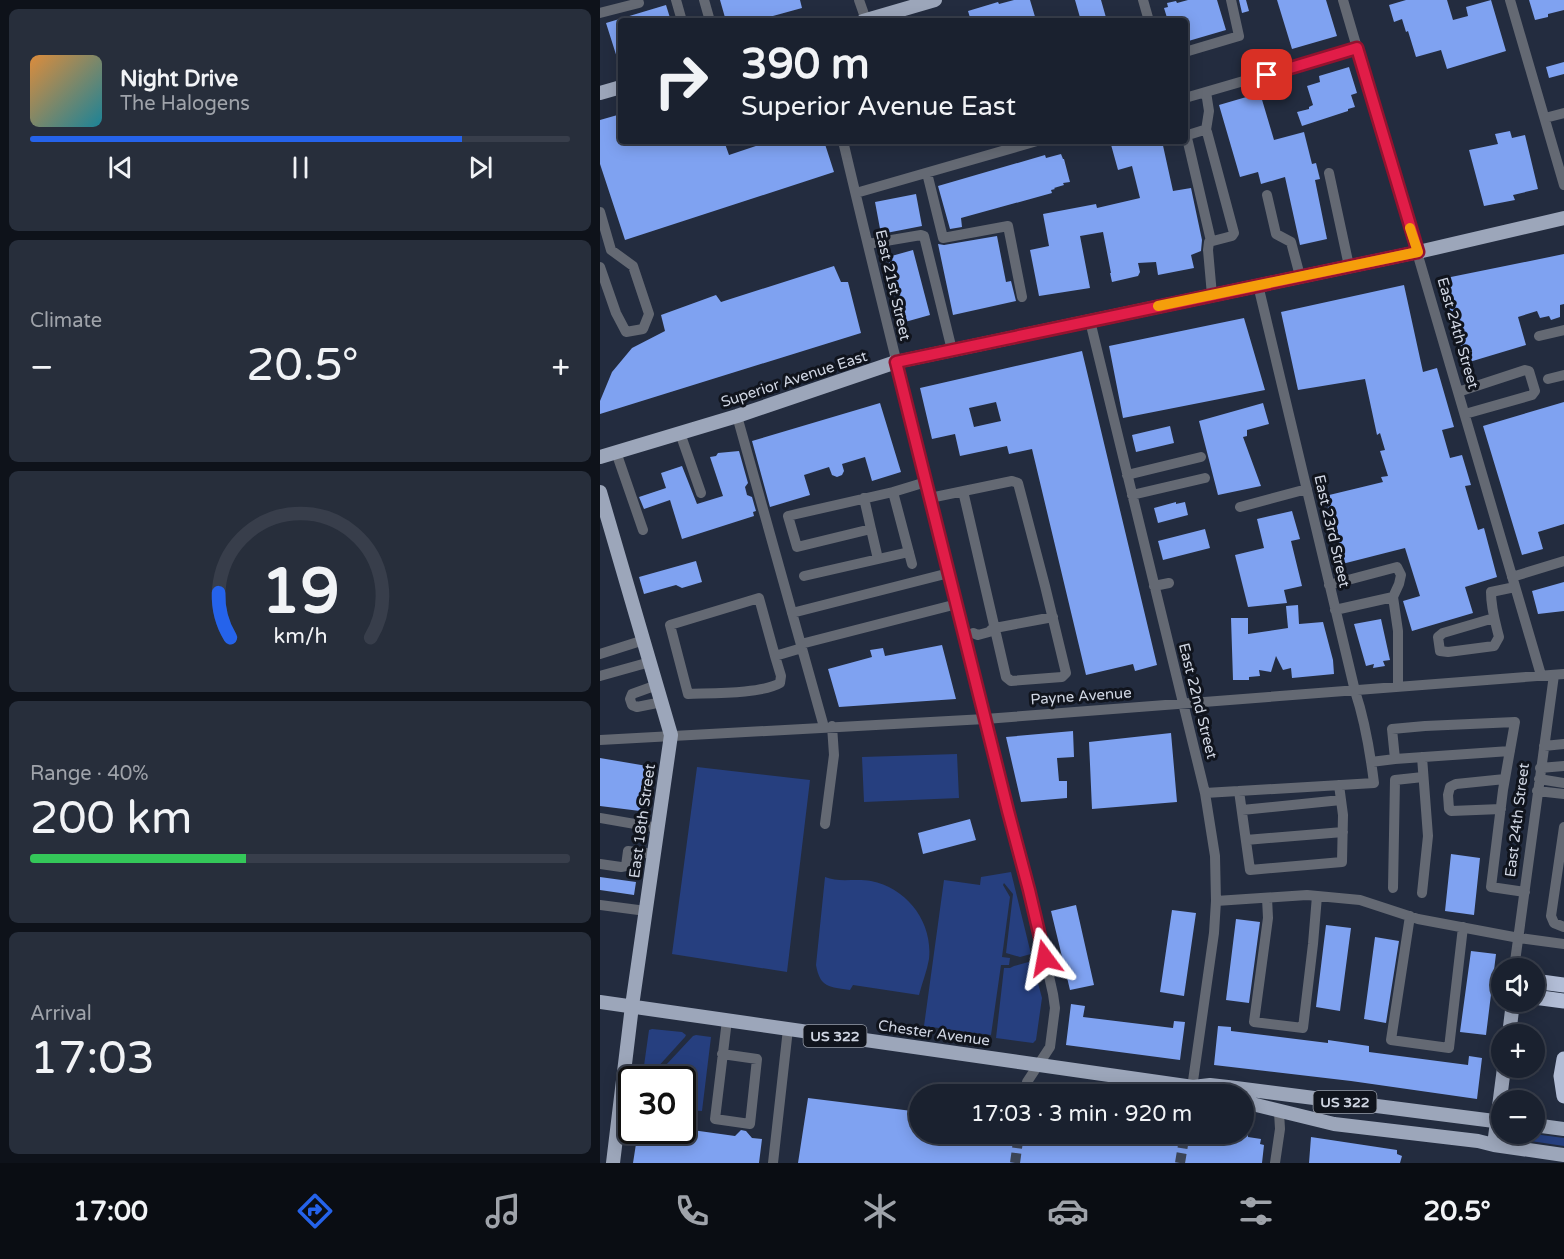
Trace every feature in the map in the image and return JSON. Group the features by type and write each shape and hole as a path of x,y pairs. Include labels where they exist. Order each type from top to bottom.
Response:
{"highway":[{"path":"1545,982 1564,985"},
{"path":"1545,998 1564,1001"},
{"path":"1564,1059 1561,1076 1564,1096"}],"main road":[{"path":"875,18 935,0"},
{"path":"600,93 618,88"},
{"name":"Superior Avenue East","path":"600,457 737,416 896,362 1418,252 1564,218"},
{"name":"East 18th Street","path":"600,492 671,735 632,1006 613,1163"},
{"name":"Chester Avenue","path":"600,1002 1039,1065 1151,1084"},
{"name":"Chester Avenue","path":"1254,1090 1491,1121"},
{"name":"US 322","path":"1254,1105 1334,1124 1564,1155"},
{"path":"1545,1126 1564,1129"}],"street":[{"path":"600,13 639,3 638,0"},
{"path":"676,0 681,18"},
{"path":"704,0 709,18"},
{"path":"859,0 864,18"},
{"path":"1143,0 1148,18"},
{"path":"1188,51 1239,36 1231,0"},
{"name":"East 24th Street","path":"1343,0 1540,675"},
{"path":"1510,0 1564,185"},
{"path":"1188,97 1357,48"},
{"path":"1206,92 1209,109 1206,130 1234,233 1232,237 1211,241"},
{"path":"1545,117 1564,113"},
{"path":"1188,135 1206,130"},
{"path":"1188,142 1211,241 1208,250 1212,295"},
{"name":"East 21st Street","path":"844,144 949,573 957,604 969,634 986,719 1054,1001 1050,1047 1027,1084"},
{"path":"856,193 1027,144"},
{"path":"927,173 943,238 1008,226 1022,297"},
{"path":"1329,173 1349,266"},
{"path":"1267,195 1276,234 1291,242 1300,276"},
{"path":"600,212 604,237 611,250 633,266 649,314 643,329 626,332 616,313 600,266 611,250"},
{"path":"868,244 924,236 952,350"},
{"name":"East 23rd Street","path":"1258,285 1335,610 1363,717 1371,762 1374,783 1339,785"},
{"name":"East 22nd Street","path":"1090,321 1205,793 1215,856 1216,901 1212,945 1193,1084"},
{"path":"1539,336 1564,330"},
{"path":"1458,392 1525,370 1529,371 1535,391 1533,394 1465,414"},
{"path":"1548,379 1564,375"},
{"path":"737,416 792,613 828,726 834,755 825,824"},
{"path":"680,433 701,493"},
{"path":"616,452 643,530"},
{"path":"1127,475 1201,457"},
{"path":"1132,495 1205,478"},
{"path":"930,498 963,491 1012,481 1018,483 1066,673 1062,677 1011,681 1006,677 993,629 963,491"},
{"path":"871,529 797,547 788,516 893,492 926,482"},
{"path":"1240,507 1307,489"},
{"path":"893,492 912,564"},
{"path":"864,498 878,559"},
{"path":"804,576 909,552"},
{"path":"1494,618 1443,633 1438,637 1440,651 1494,646 1499,637 1491,606 1491,592 1564,561"},
{"path":"1329,585 1397,567 1401,575 1393,597 1398,631 1398,687"},
{"path":"792,613 949,573"},
{"path":"1154,586 1169,583"},
{"path":"1335,610 1393,597"},
{"path":"759,598 775,656 781,676 780,683 776,686 760,690 688,694 670,625 759,598"},
{"path":"775,656 802,646 957,604"},
{"path":"969,634 978,635 993,629 1053,617"},
{"path":"600,654 644,640"},
{"path":"600,676 650,662"},
{"name":"East 24th Street","path":"1516,958 1544,746 1559,674"},
{"name":"Payne Avenue","path":"600,740 986,719 1559,674"},
{"path":"657,685 632,694 630,699 632,705 637,707 662,702"},
{"path":"1395,759 1392,729 1515,722 1491,887 1525,892"},
{"path":"1544,746 1564,744"},
{"path":"1371,762 1510,751"},
{"path":"1422,757 1428,836 1422,894"},
{"path":"1540,774 1564,766"},
{"path":"1540,774 1564,783"},
{"path":"1393,888 1395,780 1423,777"},
{"path":"1501,809 1451,811 1448,795 1450,787 1456,784 1505,779"},
{"path":"1205,793 1339,785 1343,815 1342,862 1250,870 1239,791"},
{"path":"1538,791 1564,794"},
{"path":"1242,810 1341,800"},
{"path":"600,818 658,828"},
{"path":"1564,827 1551,916 1554,923 1564,927"},
{"path":"1246,840 1343,832"},
{"path":"600,864 626,866 628,850 654,854"},
{"path":"1267,898 1269,918 1254,1022 1303,1028 1317,896"},
{"path":"1216,901 1317,896 1360,900 1410,916 1519,938 1564,944"},
{"path":"600,905 646,911"},
{"path":"1410,916 1391,1040 1449,1048 1464,927"},
{"path":"722,1054 757,1059 750,1124 715,1119 722,1054 727,1020"},
{"path":"774,1163 788,1029"},
{"path":"1275,1163 1280,1112"}],"shaded area":[{"path":"957,754 959,798 864,802 862,757"},
{"path":"697,767 810,780 787,972 672,954"},
{"path":"1011,872 1031,954 1020,957 1006,953 1013,894 1004,883 1010,897 1002,957 1010,958 1009,965 1001,965 991,1035 924,1026 944,880 980,885 981,877"},
{"path":"825,877 836,880 865,880 884,885 896,891 915,909 927,932 929,945 928,964 919,995 853,985 850,990 832,987 823,982 816,965"},
{"path":"1032,961 1042,998 1036,1040 1033,1043 996,1038 1004,968"},
{"path":"649,1030 682,1032 686,1035 659,1066 644,1066"},
{"path":"693,1036 711,1037 702,1111 696,1111 696,1066 665,1066"},
{"path":"1545,1135 1564,1138 1564,1146 1545,1143"}],"building":[{"path":"720,0 800,0 802,8 766,18 725,18"},
{"path":"1014,0 1030,0 1035,18 970,18 968,11 998,2 999,4"},
{"path":"1075,0 1101,0 1106,18 1080,18"},
{"path":"1188,0 1217,0 1226,30 1188,41 1188,18 1167,18 1164,8 1168,7 1167,3 1176,1 1177,3"},
{"path":"1239,0 1246,0 1249,11 1242,13"},
{"path":"1277,0 1326,0 1337,36 1292,49"},
{"path":"1406,0 1447,0 1453,20 1468,16 1466,7 1491,0 1506,51 1447,69 1441,50 1416,57 1402,19 1394,22 1389,5"},
{"path":"1529,0 1564,0 1564,10 1535,20"},
{"path":"666,5 670,18 623,18"},
{"path":"618,19 618,61 606,23"},
{"path":"1564,62 1564,74 1549,78 1546,67"},
{"path":"1349,67 1357,93 1351,95 1355,107 1302,126 1297,112 1309,109 1313,105 1307,86 1320,82 1319,76"},
{"path":"1260,93 1274,140 1304,132 1312,164 1316,163 1320,179 1315,180 1327,239 1300,245 1285,177 1261,184 1258,172 1240,177 1219,105"},
{"path":"618,115 618,144 725,144 729,155 762,144 825,144 834,172 625,240 600,164 600,120"},
{"path":"1510,131 1512,138 1525,135 1538,189 1513,195 1515,200 1484,206 1469,150 1498,144 1495,134"},
{"path":"1111,144 1163,144 1173,191 1191,188 1202,240 1201,251 1191,255 1194,268 1158,275 1156,262 1138,263 1140,272 1138,276 1112,282 1103,232 1080,236 1090,288 1039,296 1030,250 1049,246 1043,214 1096,204 1097,208 1140,198 1132,166 1118,170"},
{"path":"1061,154 1070,182 1054,188 1051,190 1052,193 961,218 962,227 950,229 938,186 1045,155 1046,158"},
{"path":"916,194 922,226 881,234 875,202"},
{"path":"997,236 1006,282 1011,281 1016,301 953,315 938,244"},
{"path":"913,250 930,315 905,322 888,257"},
{"path":"1564,254 1564,304 1560,305 1560,317 1551,320 1549,316 1540,318 1537,311 1518,317 1526,345 1466,363 1441,279"},
{"path":"834,266 841,282 848,282 861,333 600,414 600,401 612,372 632,348 665,331 661,315 716,295 721,302"},
{"path":"1404,285 1423,372 1437,368 1454,427 1442,430 1450,458 1462,455 1471,485 1465,486 1478,530 1484,528 1497,577 1465,587 1473,613 1412,631 1403,601 1420,596 1405,548 1342,564 1338,538 1335,535 1325,496 1383,482 1381,477 1388,476 1380,451 1385,450 1380,433 1377,435 1365,379 1298,390 1281,312"},
{"path":"1244,318 1265,390 1123,418 1109,346"},
{"path":"1082,351 1157,665 1135,671 1133,664 1086,675 1032,449 1009,454 1007,446 960,456 955,434 932,439 920,388","holes":["996,402 1001,421 974,427 969,408"]},
{"path":"1564,402 1564,524 1538,532 1543,549 1522,555 1483,426"},
{"path":"880,403 901,472 872,481 865,457 842,464 844,471 837,477 832,475 829,467 804,475 810,495 770,507 752,441"},
{"path":"1263,403 1269,424 1247,430 1247,436 1243,437 1261,486 1218,495 1199,421"},
{"path":"1170,426 1174,443 1136,452 1132,435"},
{"path":"739,451 748,483 745,487 747,495 752,497 756,511 753,512 754,516 682,539 670,500 644,509 639,497 666,488 661,473 682,466 697,504 723,496 710,457 718,453"},
{"path":"1176,502 1176,504 1185,502 1188,515 1158,523 1154,508"},
{"path":"1292,511 1300,539 1291,541 1302,586 1284,590 1287,603 1248,607 1235,555 1264,548 1257,519"},
{"path":"1205,529 1210,548 1163,560 1158,541"},
{"path":"696,561 702,582 682,588 676,585 644,594 639,577"},
{"path":"1564,582 1564,611 1538,614 1532,591"},
{"path":"1298,605 1299,624 1323,622 1333,660 1334,674 1292,678 1291,668 1283,670 1276,656 1271,672 1259,670 1260,676 1249,677 1249,680 1233,680 1231,618 1248,618 1248,634 1288,628 1286,606"},
{"path":"1381,619 1390,660 1383,661 1385,666 1373,668 1374,664 1366,666 1354,624"},
{"path":"942,645 956,699 839,707 828,669 872,657 870,650 883,648 885,656"},
{"path":"1073,731 1074,757 1057,758 1059,781 1067,781 1067,798 1021,802 1006,737"},
{"path":"1171,733 1177,802 1092,809 1089,742"},
{"path":"600,758 647,766 640,811 600,806"},
{"path":"970,819 976,840 923,854 918,833"},
{"path":"1451,854 1480,858 1474,915 1445,911"},
{"path":"600,877 636,882 634,895 600,890"},
{"path":"1076,905 1094,985 1070,990 1051,911"},
{"path":"1172,910 1196,913 1184,996 1160,992"},
{"path":"1236,919 1260,922 1249,1003 1226,1000"},
{"path":"1326,925 1351,928 1340,1011 1316,1007"},
{"path":"1375,937 1399,941 1386,1023 1364,1019"},
{"path":"1471,951 1496,954 1496,958 1491,958 1491,994 1486,1035 1460,1032"},
{"path":"1071,1004 1085,1006 1083,1017 1173,1028 1174,1021 1185,1022 1180,1060 1066,1045"},
{"path":"1218,1026 1231,1027 1231,1031 1369,1046 1369,1052 1468,1065 1469,1056 1482,1058 1477,1099 1214,1065"},
{"path":"808,1098 909,1111 909,1144 1179,1144 1183,1146 1188,1144 1254,1144 1254,1138 1261,1139 1260,1144 1264,1145 1262,1163 798,1163"},
{"path":"741,1130 746,1131 752,1138 762,1139 759,1163 633,1163 636,1144 696,1144 696,1131 735,1136"},
{"path":"1311,1137 1397,1150 1397,1154 1402,1156 1400,1163 1309,1163"}],"tunnel":[{"path":"1015,1163 1018,1144"},
{"path":"1180,1163 1183,1144"}],"slow traffic":[{"path":"1158,306 1418,252 1410,228"}],"route":[{"path":"1045,958 896,362 1418,252 1357,48 1267,75"}]}
